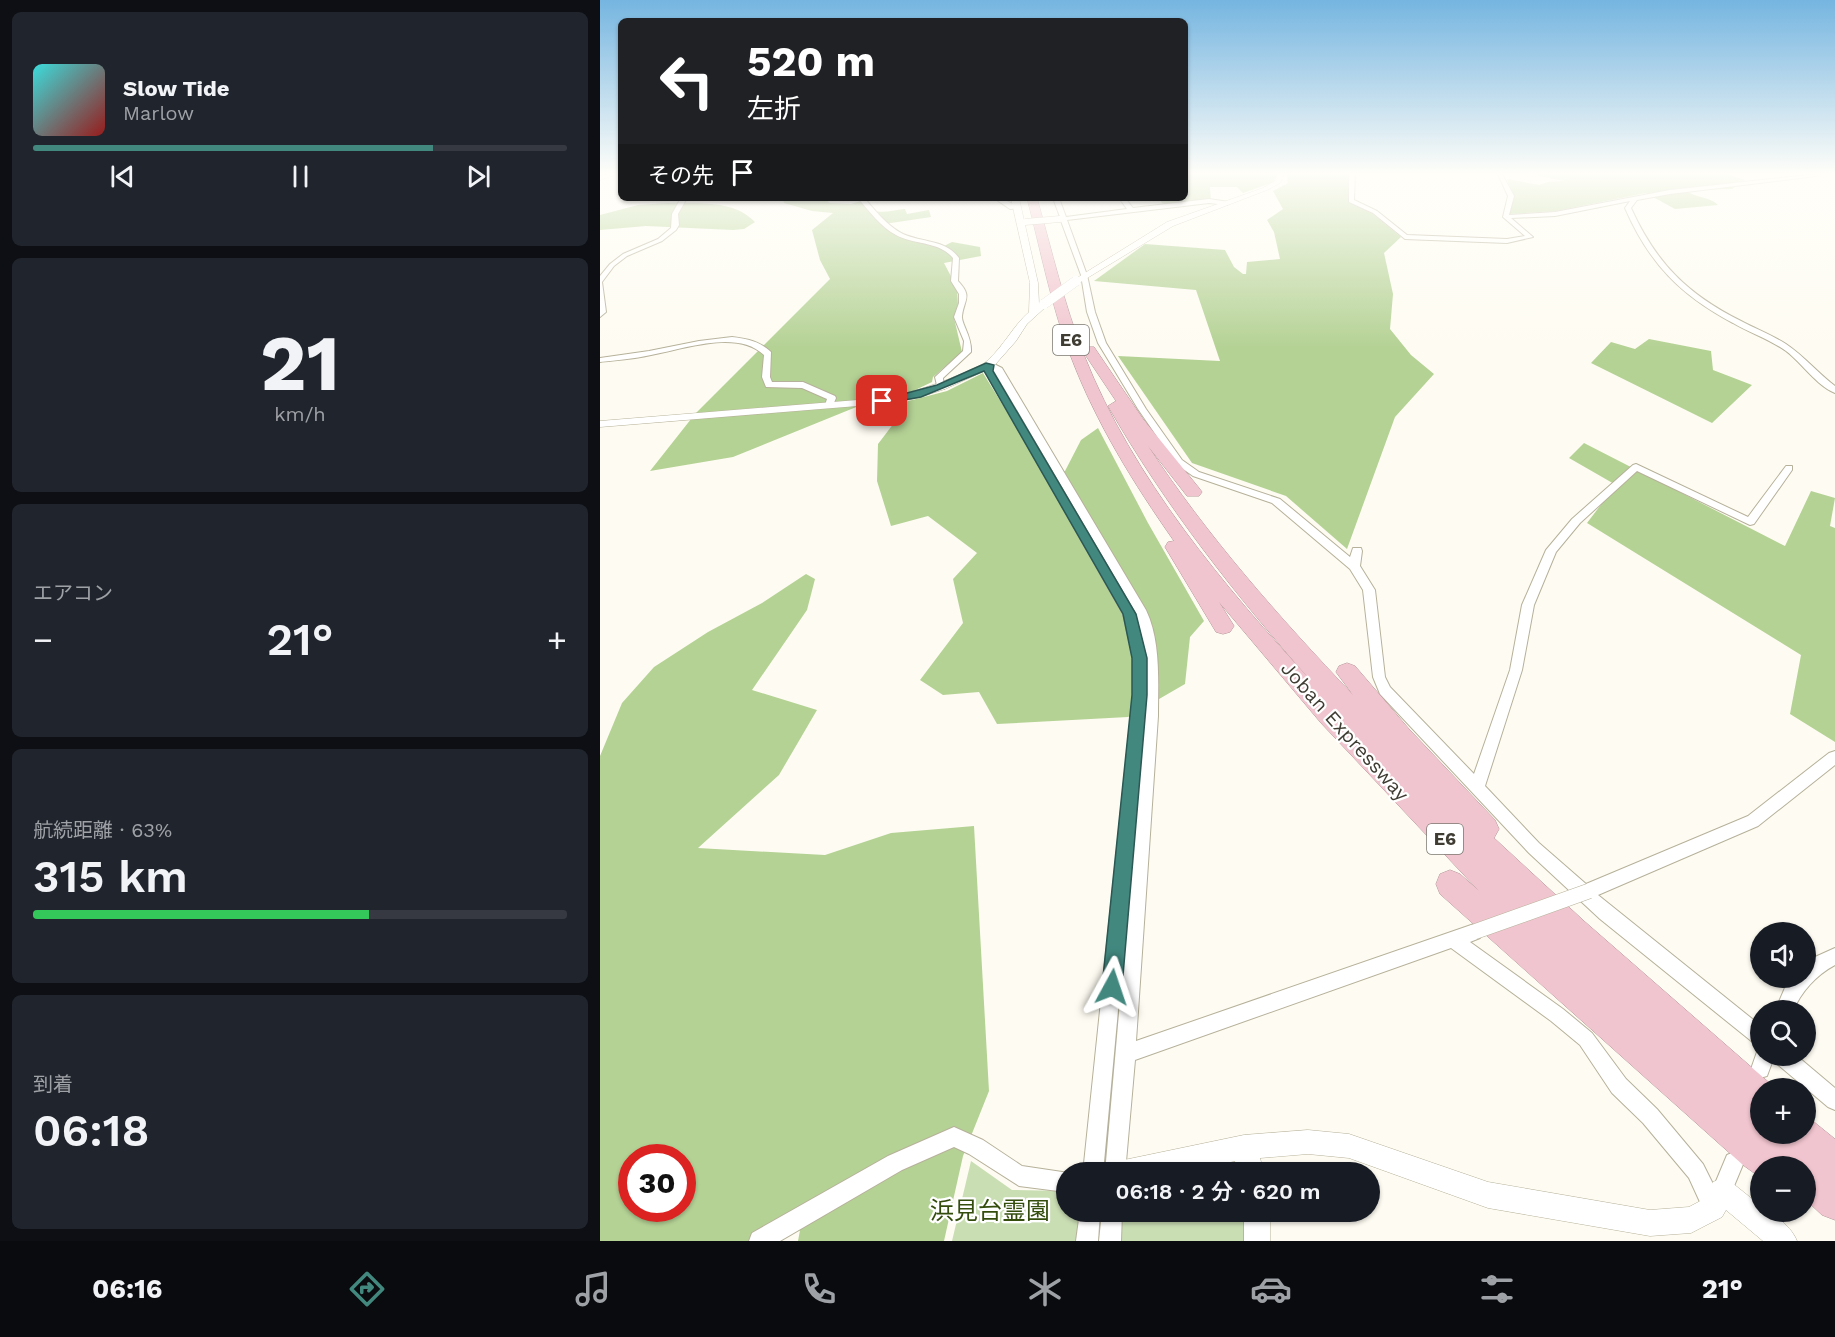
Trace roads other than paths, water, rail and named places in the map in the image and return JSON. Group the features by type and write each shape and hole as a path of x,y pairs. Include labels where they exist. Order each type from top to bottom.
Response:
{"highway":[{"name":"Joban Expressway","path":"1041,232 1055,289 1076,352 1100,405 1137,471 1176,528 1258,637 1424,818 1664,1049 1784,1156"},
{"name":"Joban Expressway","path":"1052,232 1086,341 1118,409 1152,466 1192,524 1279,631 1384,746 1513,875 1580,934 1762,1074"},
{"path":"1086,341 1137,422 1193,492"},
{"path":"1137,471 1161,522 1223,626"},
{"path":"1347,672 1460,802 1522,866 1580,934"},
{"path":"1450,884 1653,1065 1759,1156"},
{"path":"1814,1144 1835,1161"},
{"path":"1816,1185 1835,1202"},
{"path":"1816,1195 1835,1208"}],"street":[{"path":"600,315 602,312 600,283 612,265 625,255 660,240 670,232"},
{"path":"896,232 947,250 956,258 954,281 961,288 964,302 958,317 968,341 967,352 939,377 940,387"},
{"path":"1024,232 1034,283 1034,312"},
{"path":"1066,232 1102,343 1142,409 1179,462 1196,474 1276,501 1355,558 1369,590 1378,677 1385,690 1534,848 1606,913 1750,1029"},
{"path":"600,424 898,399 940,387 989,365 1034,312 1044,304 1080,278 1158,232"},
{"path":"1399,232 1405,237 1507,241 1530,237 1524,232"},
{"path":"1640,232 1656,262 1677,284 1727,317 1784,346 1835,390"},
{"path":"600,360 713,342 747,342 761,346 768,354 766,376 769,385 803,385 832,398 829,405"},
{"path":"989,365 998,369 1142,613 1149,635 1151,695 1127,1053 1116,1162"},
{"path":"989,365 989,371 1130,614 1140,658 1140,695 1095,1162"},
{"path":"1477,787 1516,670 1528,605 1551,550 1576,521 1636,467 1750,522 1789,468"},
{"path":"1127,1053 1589,891 1753,820 1834,757"},
{"path":"1454,940 1557,1015 1586,1039 1619,1086 1650,1116 1717,1200 1784,1241"},
{"path":"1816,967 1835,956"},
{"path":"1795,1066 1835,1100"},
{"path":"760,1241 895,1163 954,1137 976,1147 1019,1176 1056,1181"},
{"path":"1173,1162 1244,1146 1308,1142 1349,1146 1488,1196 1650,1223 1691,1221 1717,1200 1734,1162"},
{"path":"1244,1146 1248,1162"},
{"path":"1087,1241 1089,1222"},
{"path":"1110,1241 1111,1222"},
{"path":"1257,1222 1257,1241"}],"park label":[{"name":"浜見台霊園","path":"990,1211"}]}
